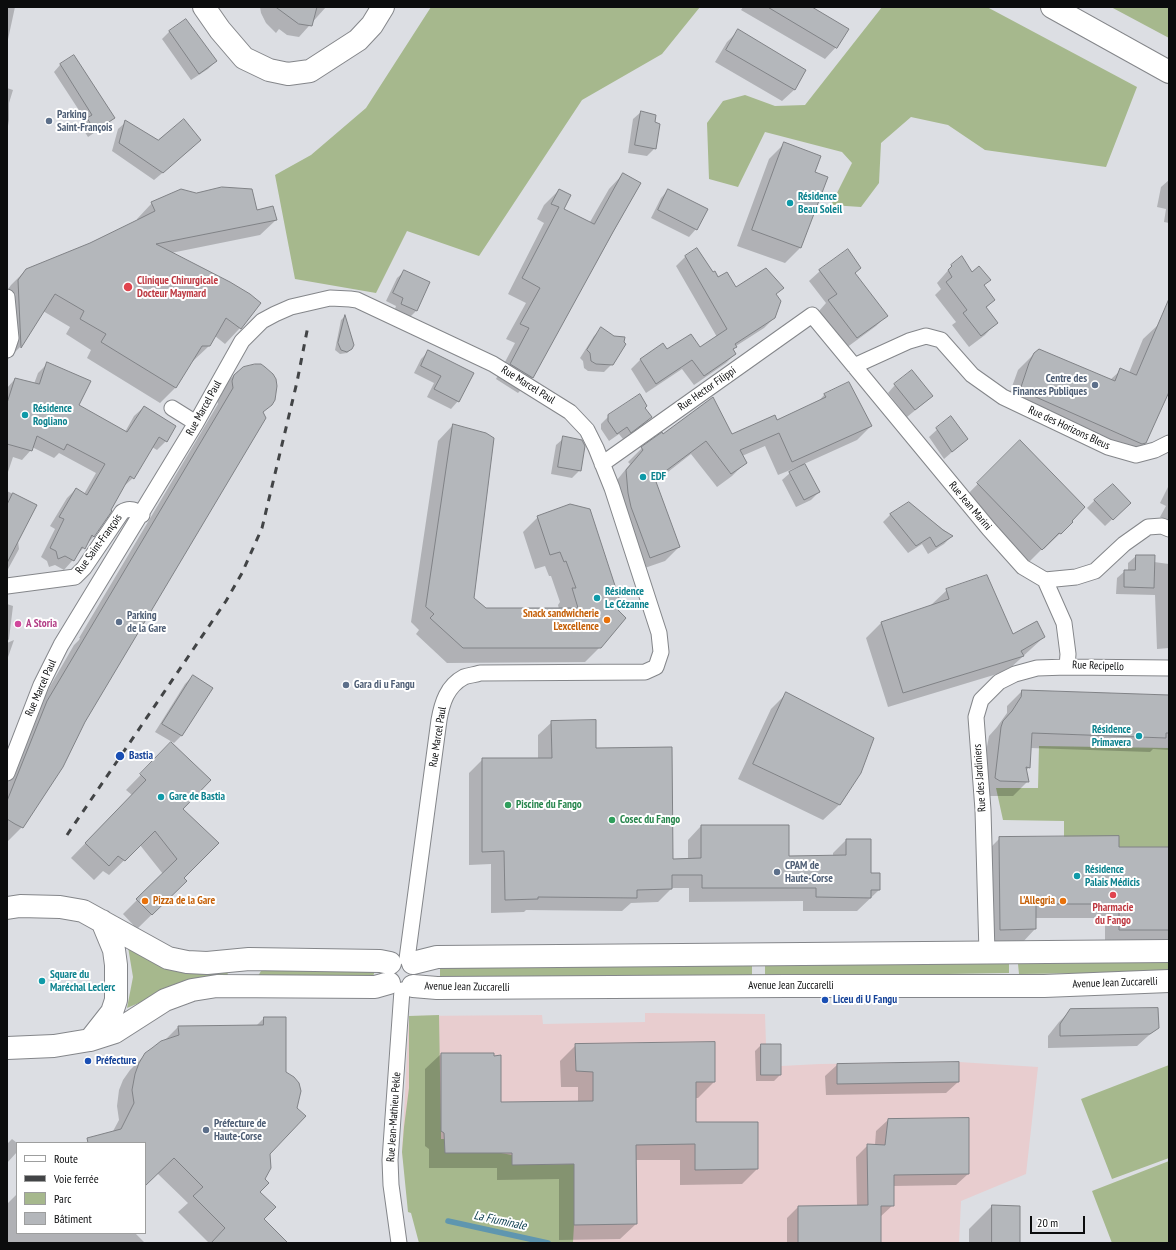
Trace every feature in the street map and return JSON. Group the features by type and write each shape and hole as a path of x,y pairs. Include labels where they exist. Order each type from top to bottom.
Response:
{"main road":[{"path":"204,7 220,30 244,58 269,70 288,74 310,71 358,40 372,25 383,7"},
{"path":"1052,7 1169,72"},
{"name":"Avenue Jean Zuccarelli","path":"7,908 20,906 60,907 83,911 168,958 187,962 207,963 249,959 380,962 402,974 437,988 1022,986 1169,981"},
{"path":"90,1040 112,1012 116,1000 117,977 115,957 102,921"},
{"name":"Avenue Jean Zuccarelli","path":"7,1048 54,1046 90,1040 115,1032 165,1000 192,990 216,986 375,987 437,957 1169,951"}],"street":[{"path":"7,297 11,338 7,350"},
{"name":"Rue Marcel Paul","path":"7,773 42,681 61,645 142,515 242,341 262,321 291,307 330,298 357,300 493,364 570,412 587,430 602,464 632,548 659,633 662,652 656,667 645,672 480,673 464,677 449,690 442,705 439,720 402,974"},
{"name":"Rue Jean Marini","path":"812,315 1018,562 1023,567 1045,580"},
{"name":"Rue Hector Filippi","path":"602,464 812,315"},
{"name":"Rue des Horizons Bleus","path":"854,366 909,341 926,336 941,340 972,376 1003,397 1108,447 1136,455 1155,450 1169,443"},
{"path":"172,408 196,423"},
{"name":"Rue Saint-François","path":"7,586 75,577 84,568 122,512 130,509 142,515"},
{"path":"1045,580 1076,577 1095,571 1124,544 1148,527 1162,526 1169,529"},
{"name":"Rue Recipello","path":"1045,580 1064,623 1068,654 1067,667 1169,668"},
{"name":"Rue des Jardiniers","path":"987,953 983,810 976,717 981,700 999,682 1015,674 1038,668 1067,667"},
{"name":"Rue Jean-Mathieu Pekle","path":"399,1243 391,1185 390,1160 402,974"}],"shaded area":[{"path":"645,1013 765,1014 766,1044 781,1044 781,1066 959,1062 1038,1067 1026,1174 961,1201 959,1243 578,1243 410,1210 402,1152 409,1016 542,1015 543,1024 645,1022"}],"green space":[{"path":"431,7 700,7 662,54 582,100 479,256 407,231 376,293 295,279 275,175 311,155 366,108"},
{"path":"882,7 987,7 1137,87 1106,167 985,150 948,125 911,117 881,143 879,183 861,207 831,205 852,163 842,152 765,132 738,187 709,179 707,123 723,101 745,95 775,106 805,105"},
{"path":"1111,7 1169,7 1169,38"},
{"path":"1039,746 1169,748 1169,847 1119,847 1064,837 1064,821 1003,820 996,788 1038,788"},
{"path":"128,947 226,971 228,974 226,978 158,995 127,1008 133,977"},
{"path":"1009,962 1009,973 765,977 765,966"},
{"path":"1169,962 1169,972 1019,974 1018,964"},
{"path":"752,965 752,976 440,979 440,968"},
{"path":"375,970 372,980 258,976 261,971"},
{"path":"439,1015 441,1139 445,1139 445,1153 501,1153 512,1155 513,1165 574,1164 573,1242 578,1243 419,1243 411,1213 408,1212 402,1152 409,1088 409,1016"},
{"path":"1169,1065 1169,1158 1112,1179 1081,1099"},
{"path":"1169,1161 1169,1243 1112,1243 1092,1191"}],"building":[{"path":"276,7 317,7 312,26 299,24"},
{"path":"768,7 812,7 849,29 837,48"},
{"path":"186,19 217,61 199,74 169,31"},
{"path":"738,29 806,70 795,90 726,50"},
{"path":"74,55 115,118 95,131 87,118 92,115 60,64"},
{"path":"641,111 656,115 655,122 660,124 656,149 635,145"},
{"path":"184,119 201,140 163,173 119,143 125,120 158,140"},
{"name":"Résidence Beau Soleil","path":"784,142 821,156 815,172 828,177 801,248 752,230"},
{"path":"623,173 641,183 533,378 510,364 529,328 520,324 540,288 522,278 559,207 551,204 559,189 571,195 564,209 594,224"},
{"name":"Clinique Chirurgicale Docteur Maymard","path":"222,187 252,189 257,210 273,206 277,220 156,244 230,282 250,294 261,303 241,329 226,318 210,346 202,346 176,388 101,342 106,334 80,319 84,311 55,294 21,348 18,280 26,269 90,243 155,211 151,202 181,189 196,193"},
{"path":"668,189 708,209 697,230 658,210"},
{"path":"697,248 718,277 727,272 736,287 766,268 784,288 776,294 781,301 775,318 735,344 737,347 733,349 736,354 704,376 692,360 656,384 640,359 663,343 667,349 691,334 700,347 727,329 685,256"},
{"path":"848,249 861,268 855,273 888,316 857,338 828,300 837,294 819,270"},
{"path":"962,256 972,272 979,266 991,280 984,285 995,300 986,307 998,323 981,336 963,313 967,310 946,282 952,277 948,270 952,266 951,265"},
{"path":"404,270 430,282 417,311 401,304 403,298 393,293"},
{"name":"Centre des Finances Publiques","path":"1169,299 1169,392 1146,443 1142,444 1020,390 1029,363 1034,353 1039,349 1115,381 1120,368 1136,375"},
{"path":"345,315 354,345 352,349 347,352 341,350 338,343"},
{"path":"601,327 614,336 625,337 624,342 626,344 613,365 596,364 591,361 590,353 587,350"},
{"path":"428,350 474,373 459,402 434,389 441,376 421,366"},
{"path":"47,362 91,381 79,405 127,432 144,406 176,426 167,442 159,437 134,479 130,476 111,510 112,511 94,537 92,535 85,549 82,547 74,561 65,556 58,559 56,551 50,548 64,519 59,517 76,488 87,495 105,464 67,444 64,450 37,436 32,451 7,444 7,403 15,378 39,384"},
{"name":"Parking de la Gare","path":"261,364 273,374 276,379 277,386 275,400 272,405 263,412 266,418 85,722 63,767 23,828 15,824 7,819 7,801 47,701 233,388 232,381 234,375 243,367"},
{"path":"912,370 933,396 915,410 894,384"},
{"path":"849,382 872,426 792,462 779,433 740,450 747,463 731,474 706,441 655,479 680,547 650,558 631,507 626,470 643,450 641,447 662,432 663,434 713,397 732,434 775,415 777,420 826,397 824,394"},
{"path":"640,394 647,406 645,408 652,417 631,433 627,427 617,434 608,421 608,415"},
{"path":"951,416 968,439 952,452 936,428"},
{"path":"453,424 486,433 494,438 474,598 486,608 578,608 572,588 576,588 566,561 564,562 560,552 550,555 537,516 570,504 590,509 621,604 617,609 626,618 601,648 463,648 430,618 434,614 426,607"},
{"path":"563,436 582,440 585,446 581,471 558,467"},
{"path":"1020,440 1085,507 1061,534 1059,533 1042,550 977,483"},
{"path":"805,464 820,492 804,500 789,472"},
{"path":"1113,484 1131,503 1113,520 1094,500"},
{"path":"13,493 37,505 7,563 7,505"},
{"path":"909,502 943,530 953,536 936,547 930,537 916,546 890,514"},
{"path":"1136,555 1155,555 1154,588 1124,587 1124,570 1135,570"},
{"path":"987,575 1013,634 1037,621 1045,637 1021,651 1024,656 903,693 881,622 949,599 946,589"},
{"path":"193,675 213,688 182,736 162,724"},
{"name":"Résidence Primavera","path":"1022,690 1169,695 1169,733 1166,733 1166,738 1032,733 1030,768 1026,767 1029,782 1000,781 995,778 1001,727 1003,721 1021,697"},
{"path":"786,692 874,738 861,773 840,805 753,764"},
{"path":"596,720 596,748 672,747 673,859 701,858 701,825 789,825 789,856 846,855 846,839 871,839 871,873 880,873 880,890 871,890 871,898 816,897 816,888 702,888 702,875 672,875 672,889 637,890 637,898 538,897 538,899 505,900 504,851 482,852 482,758 552,758 551,721"},
{"name":"Gare de Bastia","path":"171,742 211,780 183,809 219,843 184,878 187,881 152,915 136,899 177,859 155,831 125,861 118,856 109,866 85,843 146,780 140,774"},
{"path":"1119,836 1119,847 1169,847 1169,930 1119,930 1119,904 1036,904 1036,929 1000,930 999,837"},
{"path":"1158,1008 1159,1028 1150,1034 1060,1036 1060,1024 1070,1009"},
{"name":"Préfecture de Haute-Corse","path":"264,1017 286,1017 286,1072 294,1077 299,1083 301,1091 297,1108 306,1116 270,1154 271,1168 265,1179 269,1183 260,1192 276,1207 264,1219 288,1243 211,1243 225,1228 193,1196 203,1187 174,1158 146,1185 146,1142 88,1142 87,1138 121,1129 134,1103 132,1090 139,1063 145,1053 161,1041 179,1035 178,1026 263,1025"},
{"path":"715,1042 715,1082 696,1082 696,1122 758,1122 758,1169 695,1170 695,1144 636,1145 637,1224 574,1225 574,1164 512,1165 512,1153 445,1153 444,1133 441,1131 441,1053 494,1053 494,1056 501,1055 501,1102 593,1101 593,1072 576,1071 575,1044"},
{"path":"761,1044 781,1044 781,1075 761,1075"},
{"path":"959,1062 959,1082 837,1084 837,1064"},
{"path":"969,1118 969,1174 894,1175 894,1206 881,1206 881,1243 798,1243 798,1206 868,1205 867,1144 885,1145 888,1119"},
{"path":"992,1205 1020,1206 1020,1243 992,1243"}],"waterway":[{"name":"La Fiuminale","path":"448,1221 548,1243"}],"railway":[{"path":"67,835 226,601 242,573 262,528 297,382 308,326"}],"place":[{"name":"Parking Saint-François","path":"49,121"},
{"name":"Résidence Beau Soleil","path":"790,203"},
{"name":"Clinique Chirurgicale Docteur Maymard","path":"128,287"},
{"name":"Centre des Finances Publiques","path":"1095,385"},
{"name":"Résidence Rogliano","path":"25,415"},
{"name":"EDF","path":"643,477"},
{"name":"Résidence Le Cézanne","path":"597,598"},
{"name":"Snack sandwicherie L’excellence","path":"607,620"},
{"name":"Parking de la Gare","path":"119,622"},
{"name":"A Storia","path":"18,624"},
{"name":"Gara di u Fangu","path":"346,685"},
{"name":"Résidence Primavera","path":"1139,736"},
{"name":"Bastia","path":"120,756"},
{"name":"Gare de Bastia","path":"161,797"},
{"name":"Piscine du Fango","path":"508,805"},
{"name":"Cosec du Fango","path":"612,820"},
{"name":"CPAM de Haute-Corse","path":"777,872"},
{"name":"Résidence Palais Médicis","path":"1077,876"},
{"name":"Pharmacie du Fango","path":"1113,895"},
{"name":"Pizza de la Gare","path":"145,901"},
{"name":"L'Allegria","path":"1063,901"},
{"name":"Square du Maréchal Leclerc","path":"42,981"},
{"name":"Liceu di U Fangu","path":"825,1000"},
{"name":"Préfecture","path":"88,1061"},
{"name":"Préfecture de Haute-Corse","path":"206,1130"}]}
